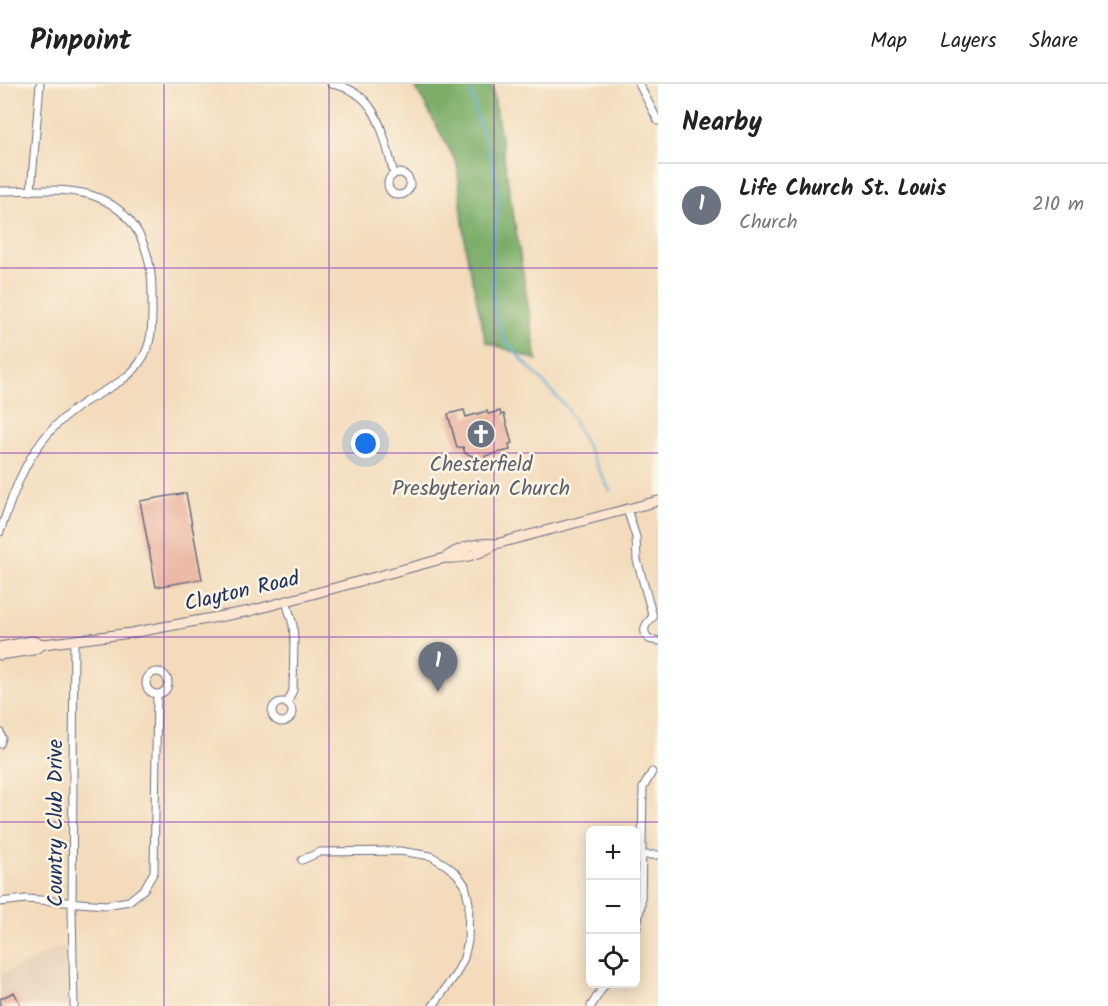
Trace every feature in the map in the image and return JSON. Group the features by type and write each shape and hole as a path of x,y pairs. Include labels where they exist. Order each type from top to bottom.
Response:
{"main road":[{"name":"Clayton Road","path":"0,655 33,650 44,644 202,621 445,558 458,559 485,551 496,544 658,501"},
{"name":"Clayton Road","path":"0,646 32,641 44,644"}],"street":[{"path":"31,191 40,84"},
{"path":"331,84 350,89 367,101 377,118 394,174"},
{"path":"639,84 658,121"},
{"path":"0,191 61,191 90,195 113,207 130,221 147,249 151,268 151,337 142,359 127,376 68,415 42,440 29,459 15,488 0,532"},
{"path":"627,509 636,537 636,560 656,618 645,626 645,633 649,639 658,641"},
{"path":"286,601 293,625 294,640 294,690 286,704"},
{"name":"Country Club Drive","path":"74,640 72,901 74,1006"},
{"path":"0,902 26,900 106,904 129,901 144,889 154,872 157,694"},
{"path":"0,732 2,738 0,744"},
{"path":"640,910 643,788 652,772"},
{"path":"302,860 320,852 400,851 431,856 457,874 465,885 469,903 468,941 464,958 456,974 433,1006"},
{"path":"643,855 658,855"},
{"path":"591,1006 602,988"}],"shaded area":[{"path":"65,945 66,1006 0,1006 0,975"}],"green space":[{"path":"414,84 492,84 537,360 486,342 466,252 457,164"}],"building":[{"name":"Chesterfield Presbyterian Church","path":"464,410 466,417 487,411 488,414 500,411 501,415 504,414 512,443 509,444 510,450 485,456 487,463 479,465 477,458 465,453 463,447 457,448 448,414"},
{"path":"186,493 202,579 156,587 140,501"},
{"path":"14,992 21,1006 0,1006 0,999"}],"waterway":[{"path":"470,84 475,111 493,165 500,200 492,246 494,308 505,341 567,408 610,491"}],"place":[{"name":"Chesterfield Presbyterian Church","path":"481,434"},
{"name":"Life Church St. Louis","path":"438,692"}]}
